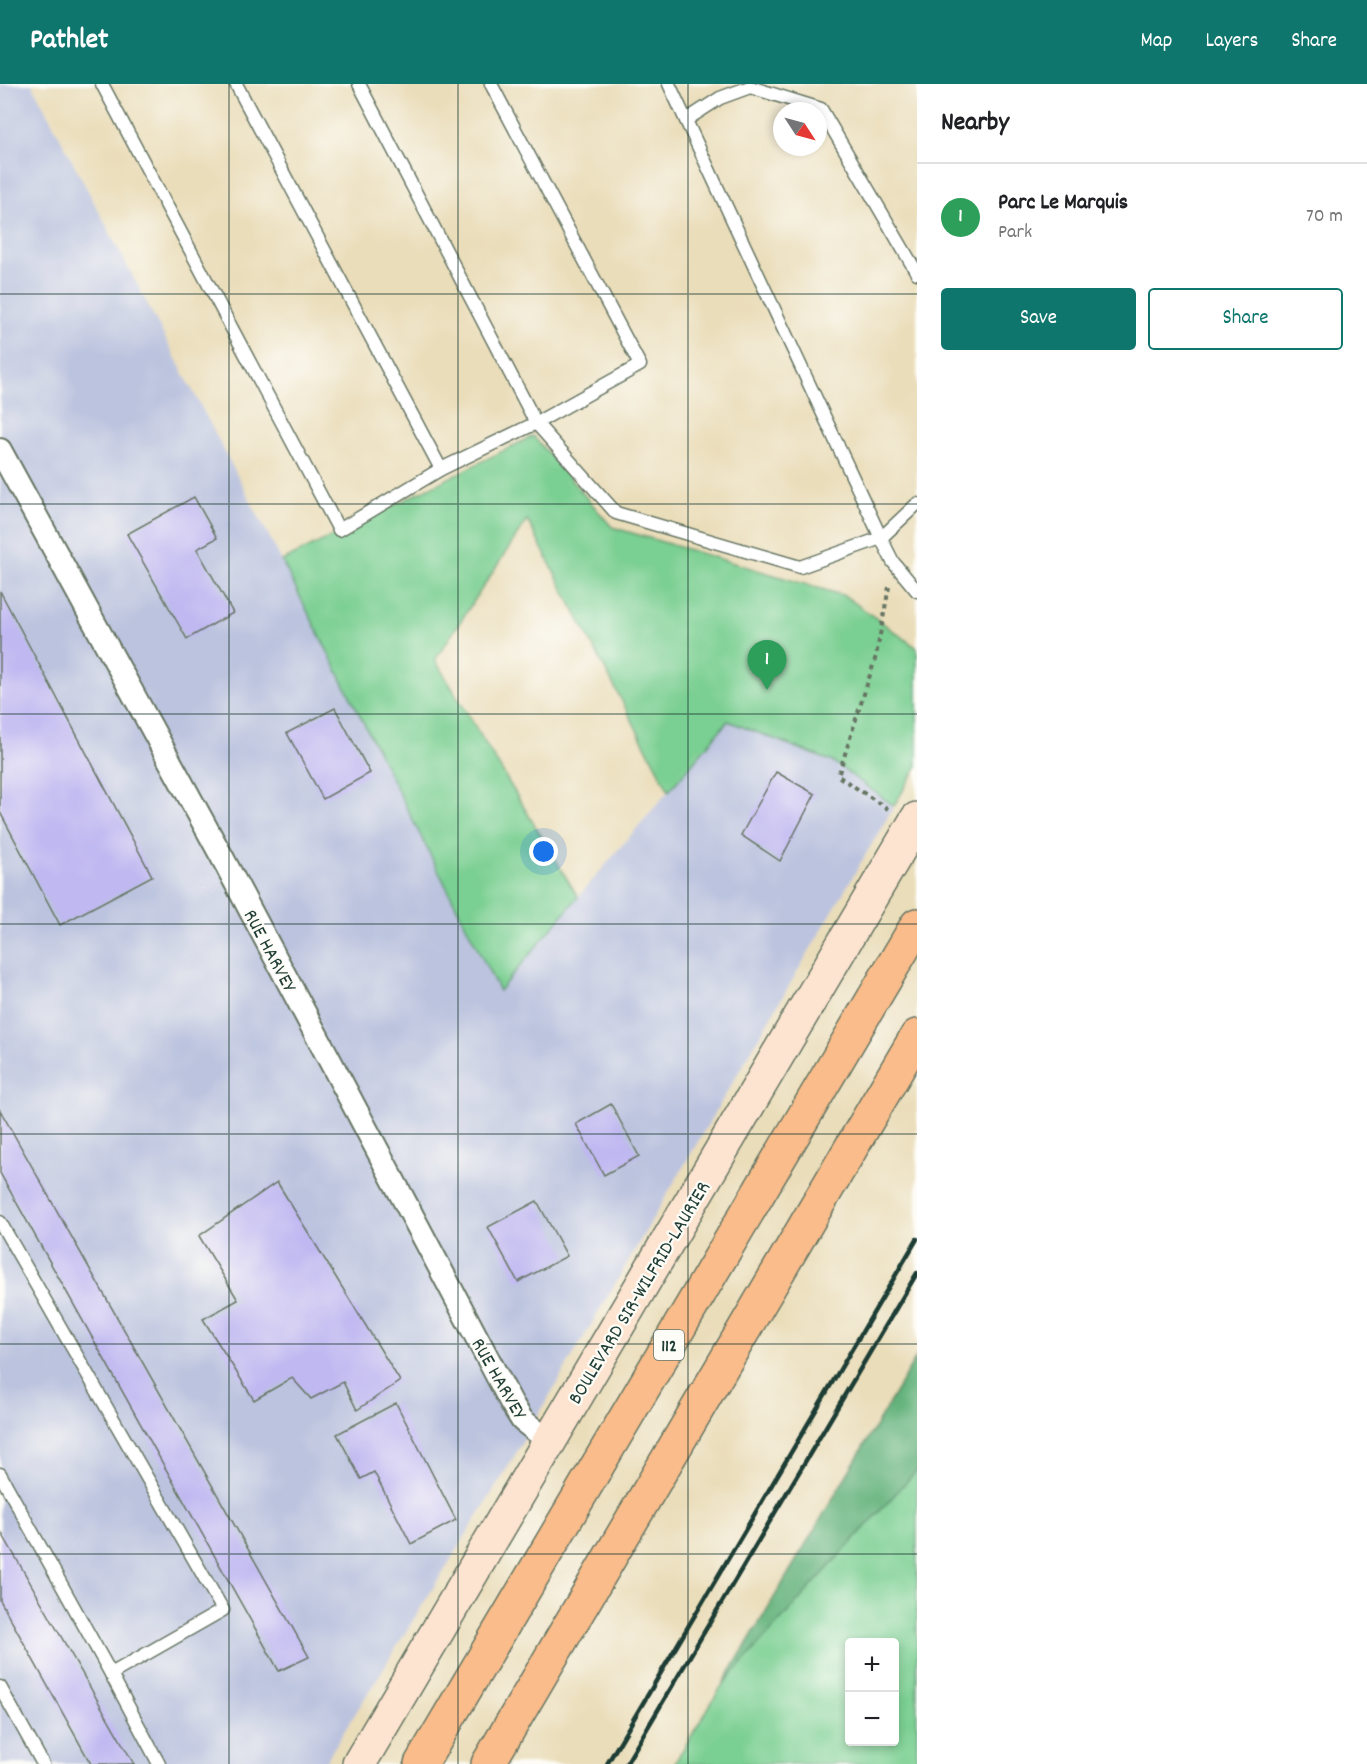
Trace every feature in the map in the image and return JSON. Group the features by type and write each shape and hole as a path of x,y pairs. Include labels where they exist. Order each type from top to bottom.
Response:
{"highway":[{"name":"112","path":"421,1764 917,925"},
{"path":"488,1764 917,1036"}],"street":[{"name":"RUE HARVEY","path":"0,450 221,855 512,1404 522,1420 550,1442"},
{"name":"BOULEVARD SIR-WILFRID-LAURIER","path":"359,1764 550,1442 907,817"}],"lane":[{"path":"102,84 339,530 441,469 536,423 639,365 491,84"},
{"path":"236,84 441,469"},
{"path":"359,84 536,423 616,513 800,567 881,538 917,504"},
{"path":"669,84 881,538 893,562 917,591"},
{"path":"686,120 720,98 750,87 821,109 917,273"},
{"path":"0,1222 223,1610 111,1674"},
{"path":"0,1474 159,1764"},
{"path":"0,1688 43,1764"}],"path":[{"path":"893,562 876,656 838,776 907,817"}],"shaded area":[{"path":"0,84 32,84 282,561 499,990 728,721 833,762 894,806 505,1472 324,1764 0,1764"}],"green space":[{"path":"533,436 612,527 845,596 917,648 917,767 894,806 833,762 728,721 669,791 527,520 435,660 578,897 499,991 282,561"},
{"path":"917,1356 917,1470 723,1684"},
{"path":"917,1470 917,1764 674,1764 723,1684"}],"building":[{"path":"194,497 217,538 197,549 233,613 187,639 127,534"},
{"path":"0,591 152,876 60,925 0,812"},
{"path":"335,708 370,773 323,799 287,733"},
{"path":"776,772 815,794 780,861 741,835"},
{"path":"611,1104 639,1156 604,1175 576,1124"},
{"path":"0,1110 309,1657 279,1671 0,1173"},
{"path":"277,1182 400,1381 357,1410 343,1382 311,1399 292,1378 254,1400 203,1319 238,1300 199,1236"},
{"path":"537,1201 567,1256 518,1282 488,1227"},
{"path":"396,1403 456,1520 411,1544 374,1472 361,1479 337,1434"},
{"path":"0,1530 134,1764 91,1764 0,1600"}],"railway":[{"path":"607,1764 917,1239"},
{"path":"626,1764 917,1273"}],"place":[{"name":"Parc Le Marquis","path":"767,690"}]}
